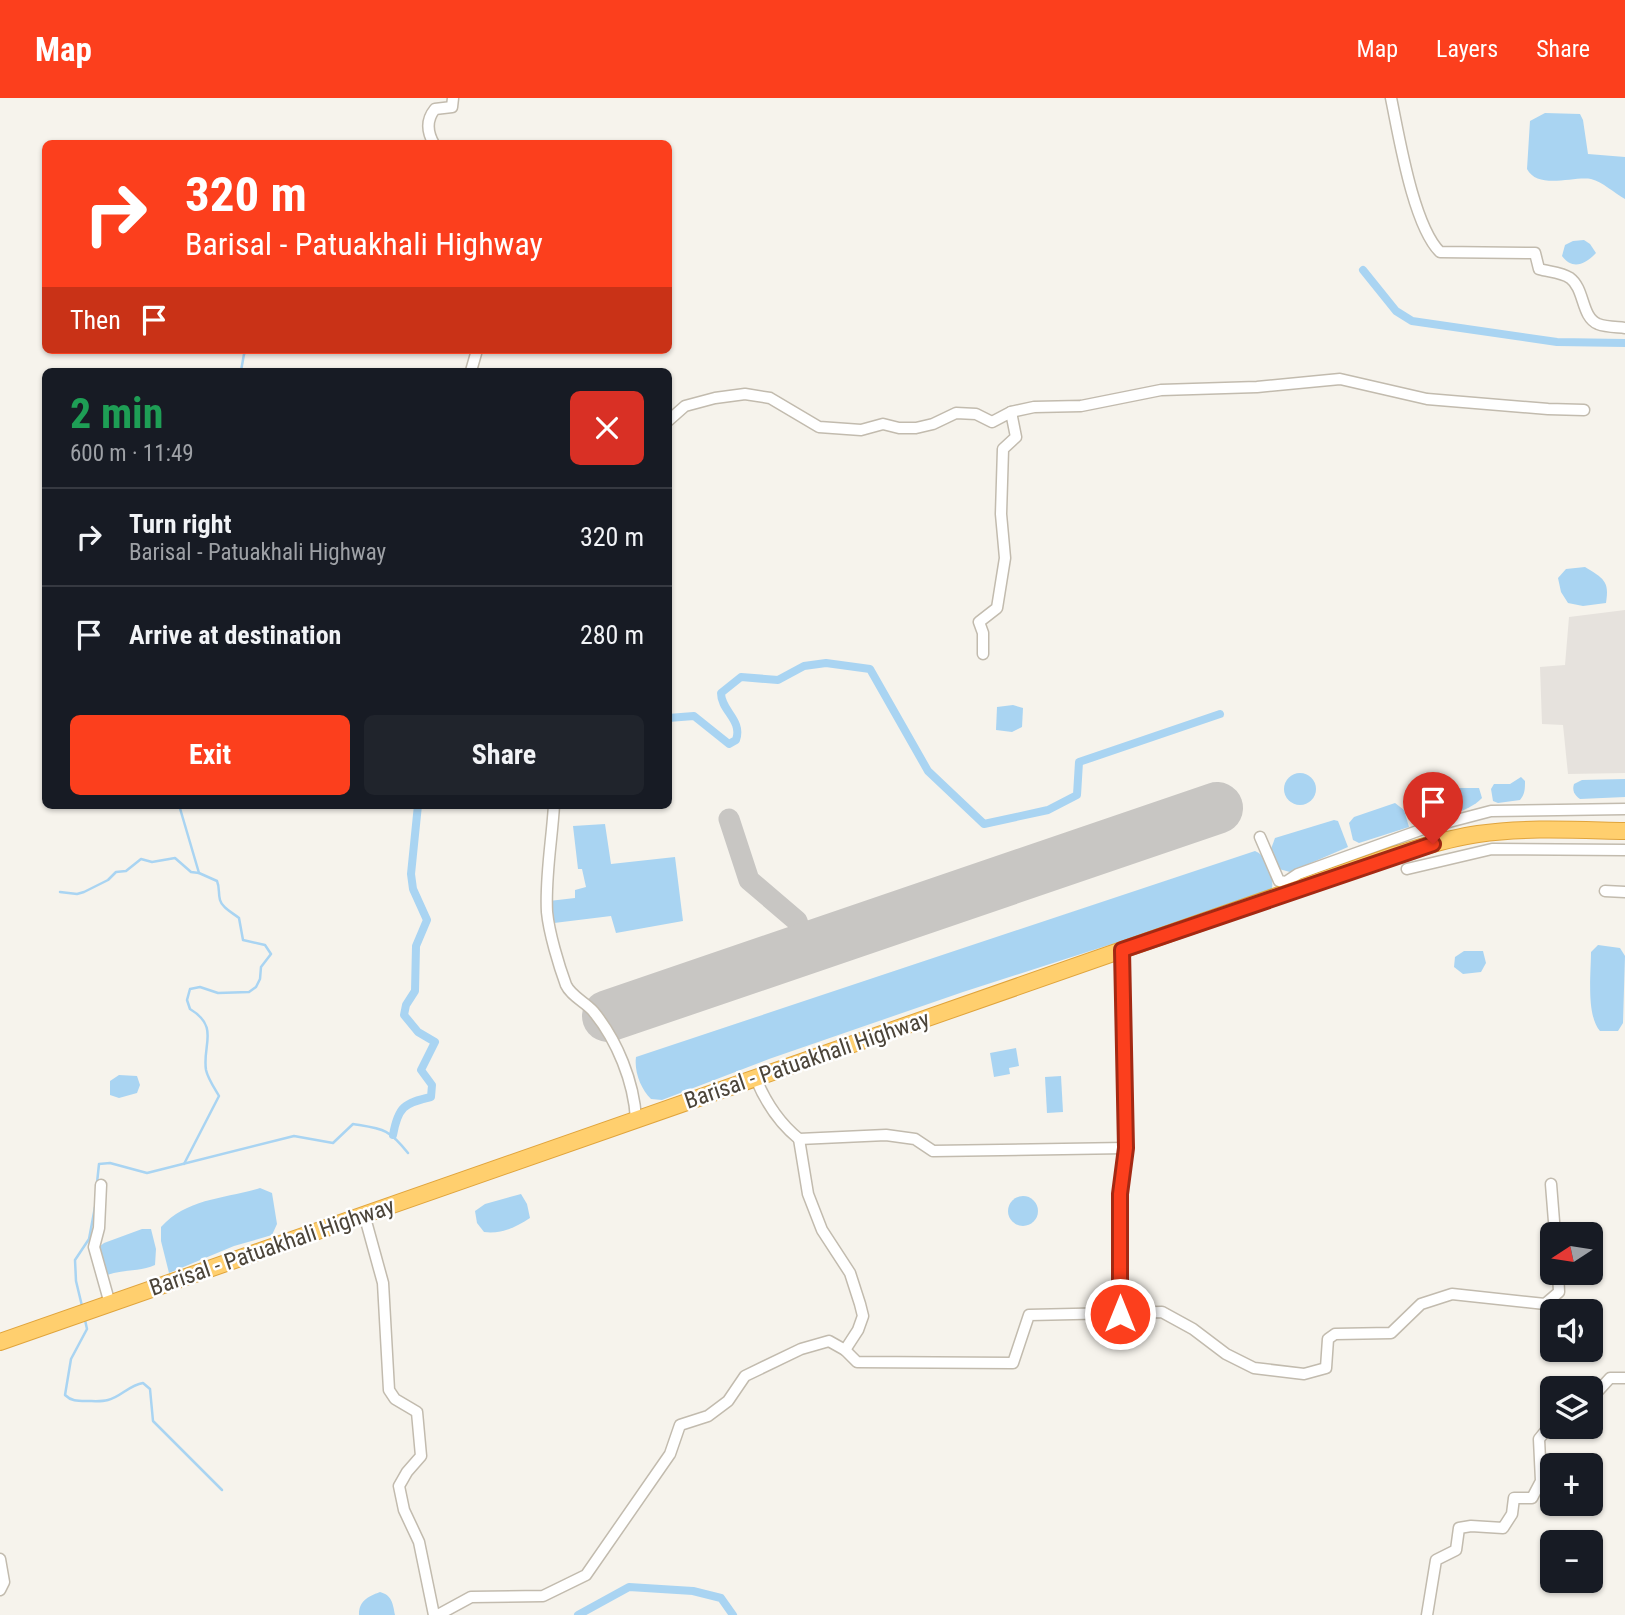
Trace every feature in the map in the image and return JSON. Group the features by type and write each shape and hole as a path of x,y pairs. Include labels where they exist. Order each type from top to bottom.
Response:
{"highway":[{"name":"Barisal - Patuakhali Highway","path":"0,1342 1333,876 1445,840 1500,832 1625,831"}],"street":[{"path":"432,140 429,119 435,108 452,107 453,98"},
{"path":"1391,98 1404,159 1432,244 1440,251 1535,253 1539,269 1573,280 1590,318 1598,324 1625,328"},
{"path":"672,417 685,406 745,394 770,398 819,427 861,430 883,424 898,428 916,428 933,424 956,413 976,414 992,422 1011,412 1034,407 1082,407 1161,390 1257,387 1340,379 1427,399 1584,410"},
{"path":"983,654 983,633 979,622 998,608 1006,558 1001,514 1003,449 1016,437 1011,412"},
{"path":"554,809 547,879 547,915 553,938 567,988 593,1011 622,1058 634,1094 636,1119"},
{"path":"1260,837 1279,881 1286,882 1298,874 1426,828 1491,811 1625,809"},
{"path":"1407,869 1492,849 1625,850"},
{"path":"1605,891 1625,892"},
{"path":"1120,1314 1120,1194 1126,1148 1122,950"},
{"path":"755,1079 785,1128 799,1139 886,1135 915,1139 933,1151 1126,1148"},
{"path":"799,1139 808,1194 822,1230 850,1273 863,1316 858,1330 845,1350"},
{"path":"1551,1184 1554,1222"},
{"path":"101,1185 99,1228 94,1247 104,1306"},
{"path":"364,1214 383,1283 389,1390 395,1399 417,1412 421,1456 399,1486 404,1510 419,1542 436,1615 471,1597 543,1596 586,1576 670,1454 680,1425 708,1416 728,1401 745,1376 801,1349 829,1341 845,1350 857,1362 1013,1363 1029,1315 1162,1312 1193,1329 1226,1354 1254,1368 1304,1374 1326,1368 1328,1339 1335,1334 1391,1333 1421,1304 1452,1294 1545,1304 1559,1292 1559,1285"},
{"path":"1603,1386 1610,1378 1625,1378"},
{"path":"1427,1615 1437,1560 1456,1550 1459,1528 1503,1528 1513,1514 1514,1498 1532,1498 1541,1481 1540,1438"},
{"path":"0,1559 5,1582 0,1590"}],"shaded area":[{"path":"1625,610 1625,773 1568,774 1563,725 1542,724 1540,667 1565,665 1569,617"}],"water":[{"path":"1545,113 1580,114 1588,154 1625,157 1625,199 1595,180 1547,181 1532,175 1527,169 1530,121"},
{"path":"1584,240 1596,253 1587,260 1574,264 1562,256 1565,245"},
{"path":"1585,567 1604,581 1607,590 1606,603 1583,606 1568,603 1561,592 1558,578 1566,569"},
{"path":"1013,705 1023,708 1022,727 1012,732 996,730 997,707"},
{"path":"1300,773 1312,777 1316,789 1312,801 1300,805 1288,801 1284,789 1288,777"},
{"path":"1521,777 1525,781 1525,787 1520,800 1498,803 1493,801 1491,789 1494,784 1510,784"},
{"path":"1625,779 1625,797 1580,799 1573,790 1574,784 1582,780"},
{"path":"1458,788 1479,788 1482,798 1462,811 1447,815 1423,819 1418,814 1417,800 1433,793"},
{"path":"1395,803 1404,810 1409,827 1359,843 1353,840 1349,823 1354,817"},
{"path":"1338,821 1348,847 1290,872 1279,869 1271,849 1275,838"},
{"path":"605,824 611,864 675,857 683,921 616,933 611,916 554,923 549,901 575,898 575,890 586,887 582,869 578,869 573,826"},
{"path":"1255,851 1269,867 1272,889 1239,903 963,992 769,1059 662,1100 651,1099 639,1080 636,1057"},
{"path":"1598,945 1620,948 1625,956 1623,1023 1618,1031 1600,1031 1593,1015 1590,994 1591,952"},
{"path":"1464,951 1483,951 1486,963 1481,972 1463,974 1454,967 1455,957"},
{"path":"1016,1048 1019,1066 1009,1068 1010,1074 994,1077 990,1053"},
{"path":"119,1075 137,1076 140,1085 137,1093 119,1098 110,1095 110,1081"},
{"path":"1061,1076 1063,1112 1047,1113 1045,1077"},
{"path":"260,1188 272,1193 277,1224 272,1235 234,1246 169,1273 161,1241 161,1227 171,1217 194,1205"},
{"path":"521,1194 527,1204 530,1218 508,1230 484,1232 477,1223 475,1211 485,1204"},
{"path":"1023,1196 1034,1200 1038,1211 1034,1222 1023,1226 1012,1222 1008,1211 1012,1200"},
{"path":"142,1229 151,1229 156,1249 155,1265 107,1275 99,1247"},
{"path":"380,1592 393,1604 395,1615 359,1615 360,1606 365,1600"}],"waterway":[{"path":"1363,270 1396,311 1412,321 1557,342 1625,343"},
{"path":"242,368 244,354"},
{"path":"672,718 694,716 729,744 736,740 737,727 724,705 721,693 741,677 778,680 804,666 826,663 870,669 928,771 984,824 1048,810 1077,795 1079,762 1220,714"},
{"path":"180,809 199,873 217,881 221,903 239,918 243,940 265,945 271,954 261,967 256,987 249,992 218,993 200,987 190,989 187,1000 190,1009 205,1023 208,1037 206,1070 219,1096 184,1164"},
{"path":"393,1135 400,1112 408,1104 431,1097 432,1085 421,1070 435,1042 418,1032 404,1015 406,1005 415,991 416,946 427,920 413,889 411,874 418,809"},
{"path":"60,892 84,892 108,880 116,872 126,871 141,859 152,862 175,858 191,872 199,873"},
{"path":"97,1183 99,1164 110,1163 147,1173 294,1136 333,1143 353,1124 390,1134 408,1153"},
{"path":"82,1306 76,1281 75,1260 89,1239 95,1207"},
{"path":"85,1320 87,1329 71,1359 65,1395 77,1401 105,1401 143,1383 150,1389 153,1421 222,1490"},
{"path":"578,1615 629,1587 693,1591 721,1598 733,1615"}],"taxiway":[{"path":"729,819 749,880 797,921 806,949"}],"runway":[{"path":"608,1016 1217,808"}],"route":[{"path":"1120,1314 1120,1194 1126,1148 1122,950 1433,844"}]}
